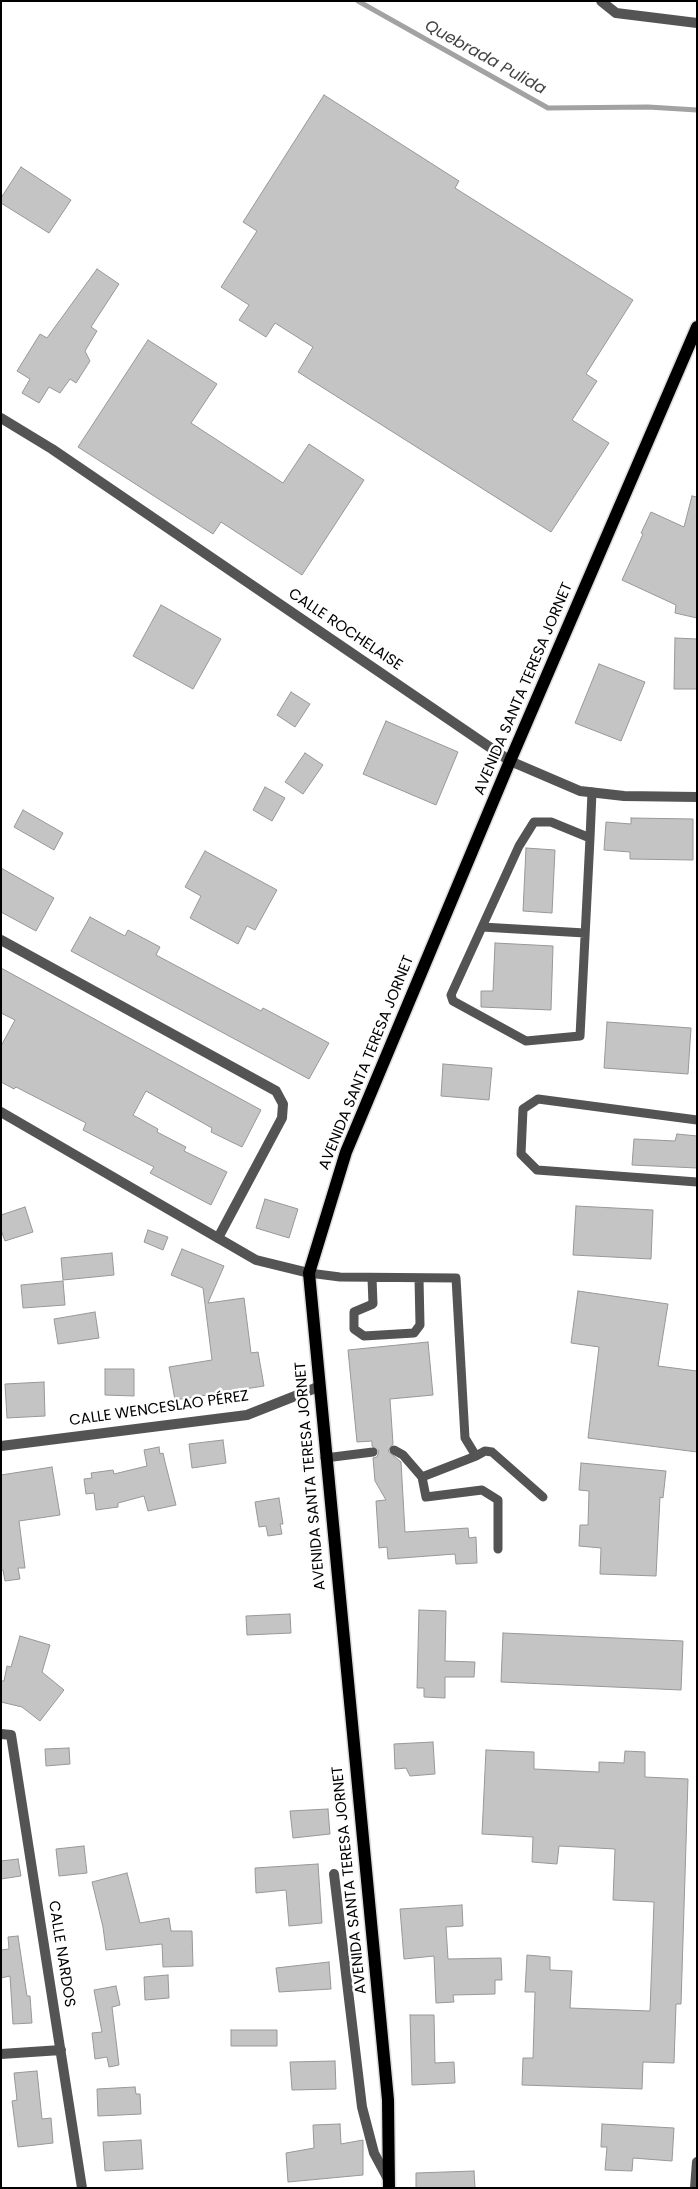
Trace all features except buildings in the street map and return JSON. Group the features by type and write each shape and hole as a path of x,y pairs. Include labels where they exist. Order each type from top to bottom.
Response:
{"main road":[{"name":"AVENIDA SANTA TERESA JORNET","path":"388,2185 387,2090 318,1387 309,1273 346,1152 510,761 697,327"}],"street":[{"path":"601,1 616,13 697,23"},
{"name":"CALLE ROCHELAISE","path":"1,418 52,449 510,761 580,790 624,796 697,798"},
{"path":"1,940 276,1090 283,1104 282,1118 218,1238"},
{"path":"1,1112 256,1260 309,1273"},
{"name":"CALLE WENCESLAO PÉREZ","path":"1,1446 247,1415 318,1387"},
{"name":"CALLE NARDOS","path":"1,1734 11,1735 82,2188"},
{"path":"334,1874 362,2107 374,2153 388,2185"},
{"path":"1,2054 61,2050"},
{"path":"695,2188 697,2162"}],"lane":[{"path":"590,838 551,822 534,822 519,846 451,995 453,1001 526,1041 580,1036 590,838 592,792"},
{"path":"482,927 585,933"},
{"path":"697,1120 538,1099 523,1110 521,1154 536,1170 697,1182"},
{"path":"309,1273 372,1278 456,1278 465,1438 476,1456"},
{"path":"372,1278 373,1304 354,1312 354,1329 364,1336 414,1333 420,1325 419,1278"},
{"path":"394,1450 403,1455 422,1477 426,1497 482,1490 498,1500 498,1549"},
{"path":"325,1458 372,1452"},
{"path":"422,1477 484,1452 492,1452 543,1497"}],"waterway":[{"name":"Quebrada Pulida","path":"358,1 548,108 648,107 697,110"}]}
